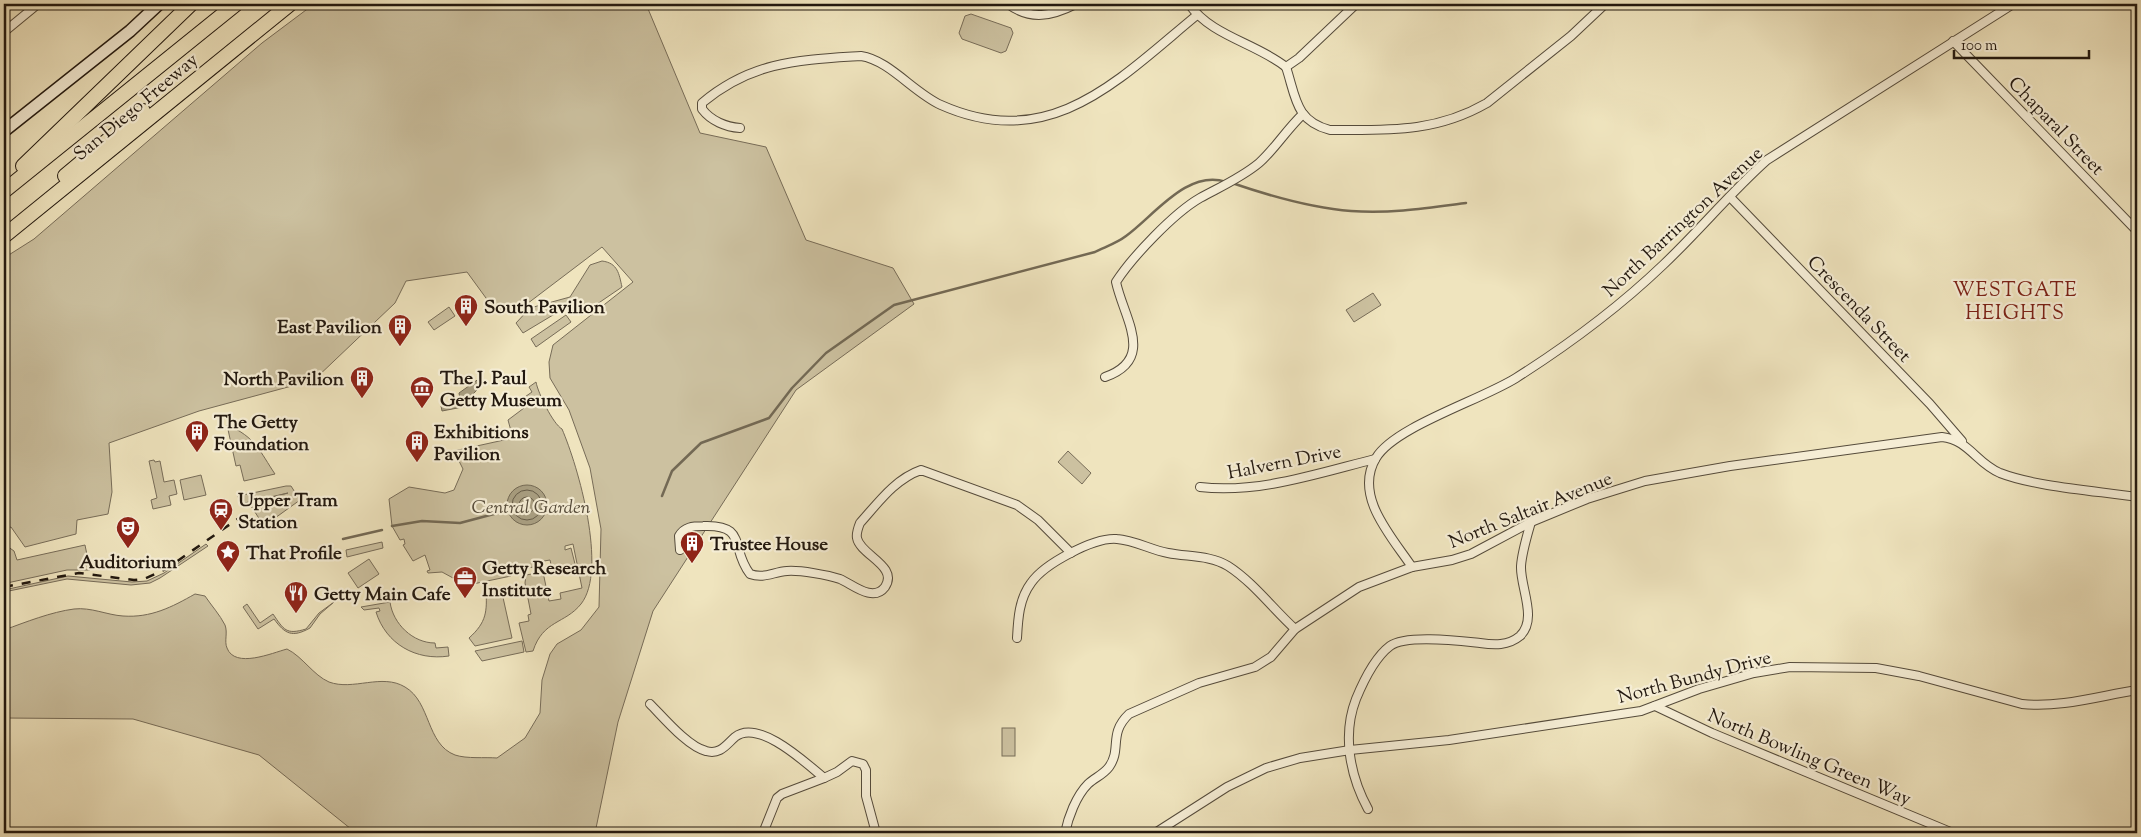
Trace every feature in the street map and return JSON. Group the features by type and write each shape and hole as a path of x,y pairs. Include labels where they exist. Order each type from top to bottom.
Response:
{"highway":[{"path":"4,185 191,4"},
{"name":"San Diego Freeway","path":"4,191 236,4"},
{"path":"4,224 275,4"},
{"name":"San Diego Freeway","path":"4,236 290,4"}],"main road":[{"path":"4,132 84,69 159,4"}],"street":[{"path":"4,32 38,4"},
{"path":"1008,4 1031,15 1045,16 1060,12 1076,4"},
{"path":"1189,4 1197,15 1211,25 1274,58 1286,67 1294,98 1303,114 1318,127 1330,130 1419,128 1473,112 1550,54 1605,4"},
{"path":"1286,67 1299,58 1356,4"},
{"name":"North Barrington Avenue","path":"1375,460 1397,436 1477,399 1514,379 1607,314 1661,267 1767,160 2013,4"},
{"path":"740,128 728,127 711,117 702,109 702,103 728,85 773,64 798,60 861,56 872,57 880,62 921,95 969,115 1002,120 1045,116 1080,104 1106,88 1197,15"},
{"name":"Chaparal Street","path":"1953,41 2137,230"},
{"path":"1105,377 1120,371 1130,361 1133,351 1133,337 1116,282 1122,273 1160,232 1198,199 1235,181 1260,161 1286,130 1303,114"},
{"name":"Crescenda Street","path":"1730,197 1930,404 1964,444"},
{"name":"North Saltair Avenue","path":"1065,833 1082,790 1109,767 1114,756 1116,732 1120,722 1129,714 1199,682 1255,667 1271,657 1295,629 1358,588 1412,566 1452,560 1471,554 1531,522 1587,499 1645,481 1933,438 1949,438 1964,444"},
{"path":"1964,444 1984,464 1999,472 2018,478 2137,497"},
{"path":"1375,460 1369,477 1373,509 1412,566"},
{"name":"Halvern Drive","path":"1200,487 1218,490 1272,483 1375,460"},
{"path":"680,550 679,536 687,529 711,525 725,527 734,532 738,540 741,561 750,574 767,576 790,571 832,577 862,591 870,593 879,592 885,587 888,579 886,571 861,547 857,538 860,523 894,486 908,475 921,470 1017,506 1038,520 1071,553"},
{"path":"1368,809 1353,776 1348,730 1350,712 1358,693 1378,659 1391,644 1406,641 1435,640 1495,645 1509,643 1521,635 1526,624 1528,610 1521,582 1521,565 1531,522"},
{"path":"1017,638 1018,616 1030,583 1044,570 1091,543 1118,539 1154,551 1210,558 1227,566 1295,629"},
{"name":"North Bundy Drive","path":"1156,833 1227,786 1266,768 1300,758 1350,750 1449,740 1641,711 1699,689 1754,673 1790,667 1876,668 1919,676 2022,704 2038,706 2060,705 2137,690"},
{"path":"650,704 688,740 705,751 717,752 741,733 752,732 780,743 824,778"},
{"name":"North Bowling Green Way","path":"1655,706 1712,734 1953,833"},
{"path":"763,833 778,798 782,794 837,772 847,763 858,762 864,764 866,770 866,796 876,833"}],"green space":[{"path":"314,4 646,4 700,133 766,147 806,240 893,268 914,304 796,390 653,611 618,722 595,833 356,833 259,755 133,719 4,718 4,630 48,615 74,609 87,609 123,616 143,615 169,607 195,594 205,596 223,621 226,628 227,648 231,654 238,658 254,658 287,649 329,682 348,685 377,682 396,683 405,687 420,702 433,733 446,750 460,756 497,758 525,738 540,713 542,680 550,654 557,644 581,630 599,607 601,529 590,468 569,410 550,378 549,362 553,345 633,282 602,247 515,313 494,309 467,272 406,281 395,303 314,380 199,411 109,443 112,492 108,514 77,520 76,534 25,547 11,527 4,529 4,258 34,239 262,43"},
{"path":"971,14 1011,28 1013,33 1006,51 1001,53 962,39 959,33 965,16"},
{"path":"602,261 615,267 622,287 581,315 575,305 570,308 568,306 523,333 516,323 530,308 570,297 590,265"},
{"path":"1373,293 1381,305 1354,322 1346,310"},
{"path":"449,307 455,316 434,330 428,322"},
{"path":"566,315 571,322 536,347 531,339"},
{"name":"Central Garden","path":"536,382 546,408 554,421 562,429 576,467 588,518 592,568 589,588 581,604 542,633 533,651 526,652 519,623 529,621 528,615 531,614 525,583 526,575 543,572 549,601 561,599 560,593 582,588 573,544 565,546 565,550 571,548 575,564 552,569 550,560 544,561 544,565 512,571 511,576 473,584 463,568 453,578 442,572 428,573 427,571 430,570 425,555 413,561 403,545 405,544 404,539 400,540 392,526 389,499 409,487 445,493 454,490 463,469 454,451 513,438 515,436 514,430 511,431 508,420 524,408 519,401 532,392 529,387"},
{"path":"227,425 251,440 275,474 244,481 240,465 236,466"},
{"path":"1068,451 1091,473 1082,484 1058,462"},
{"path":"154,460 155,462 160,461 164,482 174,480 177,494 169,496 171,505 153,509 151,500 157,498 149,461"},
{"path":"201,475 206,495 184,500 180,480"},
{"path":"291,486 300,500 264,526 249,503 288,493 240,504 238,496"},
{"path":"382,542 383,548 347,557 346,550"},
{"path":"4,544 14,551 17,560 85,545 90,570 67,570 7,583 4,574"},
{"path":"206,544 208,546 150,583 131,585 67,579 4,592 4,590 68,576 132,582 147,581 164,573"},
{"path":"369,559 379,574 358,588 348,573"},
{"path":"507,589 508,591 502,593 512,638 475,646 469,638 479,627 485,616 486,590"},
{"path":"334,602 320,614 310,628 294,634 285,631 274,619 258,629 243,607 247,604 260,623 273,614 286,630 294,631 306,629 319,613"},
{"path":"390,602 395,618 405,631 419,640 435,643 436,648 448,647 449,656 425,656 404,648 387,633 376,612 380,611 379,608 364,610 361,607"},
{"path":"522,641 524,652 482,661 475,651"},
{"path":"1002,728 1015,728 1015,756 1002,756"}],"water":[{"path":"480,378 484,383 473,394 473,405 442,411 441,406 456,404 460,399 459,393"},
{"path":"527,485 541,491 547,505 541,519 527,525 513,519 507,505 513,491"}],"waterway":[{"path":"662,496 672,471 701,443 769,418 792,388 826,353 894,305 1095,252 1126,236 1185,188 1198,182 1212,180 1226,182"},
{"path":"1232,183 1291,201 1351,211 1395,211 1466,203"},
{"path":"392,526 422,521 460,523 509,510"},
{"path":"343,539 382,530"}],"railway":[{"path":"4,587 79,573 134,580 144,579 166,569 239,518"}],"place":[{"name":"South Pavilion","path":"466,327"},
{"name":"East Pavilion","path":"400,347"},
{"name":"North Pavilion","path":"362,399"},
{"name":"The J. Paul Getty Museum","path":"422,409"},
{"name":"The Getty Foundation","path":"197,453"},
{"name":"Exhibitions Pavilion","path":"417,463"},
{"name":"Upper Tram Station","path":"221,531"},
{"name":"Auditorium","path":"128,549"},
{"name":"Trustee House","path":"692,564"},
{"name":"That Profile","path":"228,573"},
{"name":"Getty Research Institute","path":"465,599"},
{"name":"Getty Main Cafe","path":"296,614"}],"district":[{"name":"WESTGATE HEIGHTS","path":"2015,300"}]}
